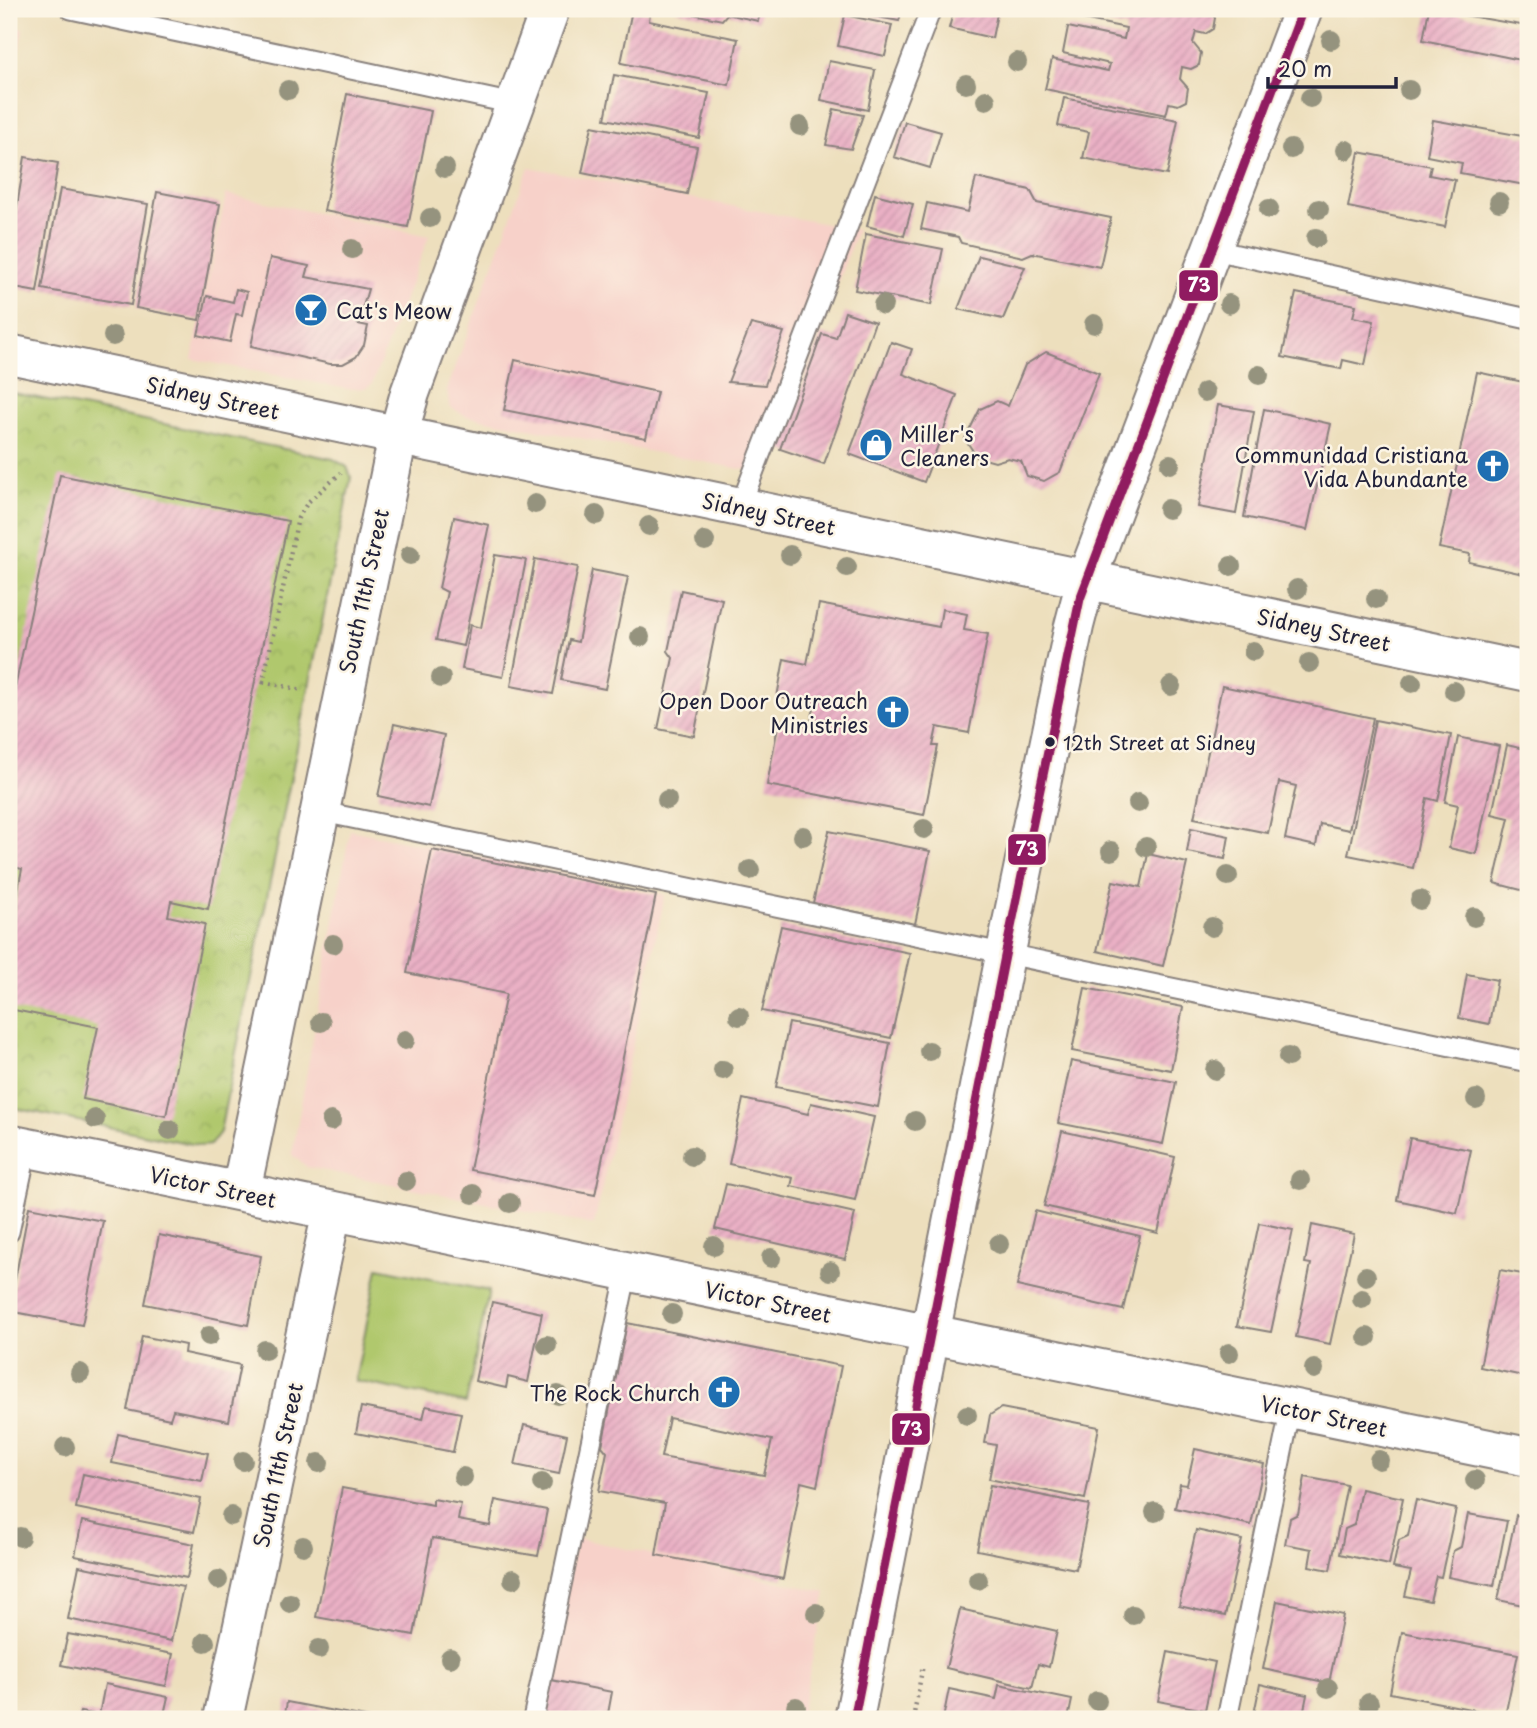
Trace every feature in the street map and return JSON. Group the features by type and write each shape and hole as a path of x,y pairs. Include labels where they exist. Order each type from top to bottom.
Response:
{"street":[{"name":"South 11th Street","path":"241,1191 398,436 410,393 550,9"},
{"path":"855,1719 1005,956 1086,580 1303,9"},
{"name":"Sidney Street","path":"9,355 1528,672"},
{"name":"Victor Street","path":"18,1146 1528,1457"},
{"name":"South 11th Street","path":"223,1719 332,1210"}],"lane":[{"path":"71,9 514,104"},
{"path":"168,28 175,9"},
{"path":"740,507 931,9"},
{"path":"1210,249 1528,318"},
{"path":"318,811 1005,956 1528,1062"},
{"path":"9,1232 18,1146"},
{"path":"533,1719 627,1271"},
{"path":"1227,1719 1291,1408"}],"path":[{"path":"263,682 293,529 307,502 341,473"},
{"path":"255,680 303,690"},
{"path":"913,1719 923,1665"}],"shaded area":[{"path":"9,26 23,29 9,98"},
{"path":"529,167 857,230 767,474 466,416 450,407 447,390"},
{"path":"226,194 429,236 372,384 366,388 348,389 192,359"},
{"path":"350,830 665,895 594,1225 307,1167 292,1155"},
{"path":"576,1538 826,1592 800,1719 540,1719"}],"green space":[{"path":"9,392 333,459 347,467 351,477 220,1132 210,1145 202,1146 9,1107"},
{"path":"378,1268 489,1291 466,1403 355,1381"}],"building":[{"path":"761,9 758,21 727,14 722,20 674,10"},
{"path":"853,9 902,9 899,21 852,12"},
{"path":"954,9 998,9 992,38 949,28"},
{"path":"1070,9 1209,9 1215,18 1213,29 1205,34 1196,32 1193,43 1201,53 1199,65 1191,69 1182,67 1180,79 1188,88 1186,101 1178,105 1169,103 1166,115 1045,89 1052,59 1108,71 1110,64 1063,53 1068,27 1124,39 1126,28 1069,16"},
{"path":"1429,9 1527,26 1521,60 1423,40"},
{"path":"632,10 650,13 649,21 738,39 729,85 621,63"},
{"path":"845,15 892,25 885,56 838,46"},
{"path":"829,61 875,70 868,110 821,100"},
{"path":"614,75 709,93 699,138 605,119"},
{"path":"347,94 431,111 408,227 324,211"},
{"path":"1064,98 1178,120 1167,175 1083,158 1089,132 1058,126"},
{"path":"834,109 863,115 851,149 826,145"},
{"path":"1433,120 1528,137 1525,185 1460,173 1462,163 1427,156"},
{"path":"905,122 941,132 930,168 894,157"},
{"path":"592,126 697,147 687,194 582,173"},
{"path":"1359,152 1431,166 1429,175 1455,180 1445,227 1348,207"},
{"path":"25,157 58,163 37,292 9,287 9,255"},
{"path":"976,178 1030,190 1037,203 1111,218 1100,267 1032,253 1023,257 961,243 958,237 921,229 927,203 968,212"},
{"path":"60,189 148,204 131,305 42,289"},
{"path":"157,192 220,204 199,320 136,308"},
{"path":"875,194 913,204 904,236 867,226"},
{"path":"866,234 943,249 931,305 855,290"},
{"path":"979,256 1025,267 1003,319 958,309"},
{"name":"Cat's Meow","path":"270,258 309,266 306,277 368,289 358,324 368,326 364,345 356,357 343,364 330,364 251,346"},
{"path":"236,289 247,292 242,315 236,314 230,342 198,335 207,296 233,302"},
{"path":"1296,293 1356,305 1353,317 1374,321 1365,365 1343,360 1341,369 1282,357"},
{"path":"845,312 875,322 824,464 780,449 822,334 836,338"},
{"path":"751,324 784,332 765,385 728,382"},
{"path":"891,342 912,349 903,374 957,395 924,482 849,454"},
{"path":"1046,352 1099,373 1060,472 1044,481 1027,476 1021,461 1008,458 995,462 977,457 965,439 980,409 997,401 1008,406 1025,365"},
{"path":"515,360 657,392 646,438 504,410"},
{"name":"Communidad Cristiana Vida Abundante","path":"1477,372 1528,383 1528,575 1469,562 1470,554 1439,548"},
{"path":"1218,405 1254,411 1236,514 1198,507"},
{"path":"1264,409 1331,424 1307,530 1244,517"},
{"path":"60,475 288,521 208,909 171,901 168,916 205,924 166,1116 83,1099 98,1027 9,1009 9,934 22,869 9,866 9,716"},
{"path":"454,517 489,525 463,646 436,640 447,592 439,588"},
{"path":"495,555 526,560 503,677 462,669 470,625 481,628"},
{"path":"535,559 578,567 553,694 511,686"},
{"path":"592,570 628,577 605,689 561,680 569,640 578,642"},
{"path":"681,590 722,599 694,736 658,729 673,658 668,651"},
{"name":"Open Door Outreach Ministries","path":"819,604 939,627 942,609 967,614 964,630 988,634 969,733 937,727 933,746 938,746 924,815 767,785 779,720 810,726 815,704 777,697 784,659 807,664"},
{"path":"1222,686 1373,718 1349,830 1320,824 1316,846 1285,839 1296,786 1279,782 1268,833 1194,818"},
{"path":"1375,720 1451,735 1438,801 1427,798 1413,868 1348,855"},
{"path":"394,724 444,735 429,807 378,796"},
{"path":"1458,737 1499,746 1476,854 1449,848 1458,805 1445,802"},
{"path":"1507,745 1528,750 1528,876 1525,891 1494,883 1509,818 1492,814"},
{"path":"1191,828 1229,836 1225,859 1187,852"},
{"path":"829,831 930,851 915,924 813,903"},
{"path":"432,850 656,895 595,1195 470,1170 506,994 407,973"},
{"path":"1148,854 1187,863 1163,966 1097,951 1113,881 1141,887"},
{"path":"781,926 910,953 891,1038 762,1011"},
{"path":"1467,974 1497,980 1489,1024 1459,1018"},
{"path":"1085,988 1183,1007 1171,1070 1072,1051"},
{"path":"789,1023 890,1043 878,1107 776,1087"},
{"path":"1071,1061 1176,1082 1163,1144 1058,1123"},
{"path":"743,1099 808,1114 811,1103 874,1117 855,1200 791,1186 793,1178 729,1164"},
{"path":"1062,1131 1175,1157 1158,1233 1044,1206"},
{"path":"1410,1138 1471,1150 1457,1213 1397,1200"},
{"path":"726,1184 855,1213 845,1259 715,1229"},
{"path":"29,1207 103,1221 82,1325 9,1311"},
{"path":"1035,1211 1140,1236 1123,1310 1017,1286"},
{"path":"1259,1223 1293,1230 1271,1332 1237,1326"},
{"path":"1312,1225 1354,1234 1330,1344 1296,1337 1311,1264 1305,1263"},
{"path":"159,1235 261,1256 248,1325 145,1304"},
{"path":"1500,1270 1528,1275 1528,1377 1480,1367"},
{"path":"492,1302 542,1313 528,1382 508,1377 506,1388 475,1381"},
{"path":"627,1323 841,1366 817,1486 801,1482 783,1579 656,1555 665,1503 599,1491 607,1452 602,1446","holes":["669,1418 772,1440 764,1475 661,1457"]},
{"path":"142,1336 185,1345 184,1353 240,1365 229,1421 173,1410 170,1419 127,1410"},
{"path":"426,1406 461,1413 453,1452 356,1433 361,1407 423,1419"},
{"path":"1001,1408 1099,1427 1085,1499 989,1479 996,1445 985,1443 990,1415"},
{"path":"524,1425 567,1435 559,1474 515,1465"},
{"path":"118,1434 208,1453 202,1481 112,1463"},
{"path":"1195,1449 1264,1464 1251,1525 1175,1508 1180,1484 1187,1485"},
{"path":"83,1474 201,1499 194,1532 76,1508"},
{"path":"1305,1477 1347,1485 1330,1570 1309,1566 1312,1549 1285,1544 1290,1518 1298,1514"},
{"path":"990,1485 1089,1505 1076,1569 977,1550"},
{"path":"342,1488 433,1505 433,1499 461,1504 458,1520 490,1526 495,1500 547,1510 538,1556 432,1538 414,1635 316,1617"},
{"path":"1361,1489 1403,1498 1389,1565 1340,1554 1345,1529 1354,1525"},
{"path":"1416,1500 1456,1509 1441,1577 1436,1576 1430,1601 1405,1596 1411,1571 1393,1568 1399,1540 1408,1536"},
{"path":"1468,1514 1507,1521 1494,1586 1448,1577 1453,1551 1461,1547"},
{"path":"1516,1515 1528,1517 1528,1606 1498,1600"},
{"path":"82,1521 194,1544 187,1578 75,1556"},
{"path":"1196,1530 1242,1540 1225,1616 1179,1606"},
{"path":"79,1566 183,1587 171,1641 68,1619"},
{"path":"1277,1601 1343,1615 1329,1683 1263,1669"},
{"path":"960,1609 1057,1631 1049,1667 1038,1664 1032,1688 946,1668"},
{"path":"1402,1632 1518,1654 1505,1716 1390,1693"},
{"path":"68,1634 173,1654 166,1686 61,1665"},
{"path":"1168,1652 1215,1662 1205,1710 1158,1701"},
{"path":"551,1680 612,1692 607,1719 542,1719"},
{"path":"105,1684 168,1697 163,1719 78,1719 80,1712 99,1715"},
{"path":"1260,1684 1307,1695 1302,1719 1253,1719"},
{"path":"999,1685 1072,1700 1068,1719 943,1719 949,1689 996,1699"},
{"path":"287,1702 371,1718 371,1719 284,1719"}],"transit line":[{"name":"73","path":"854,1719 1005,956 1080,599 1303,9"}],"place":[{"name":"Cat's Meow","path":"311,310"},
{"name":"Miller's Cleaners","path":"876,445"},
{"name":"Communidad Cristiana Vida Abundante","path":"1493,466"},
{"name":"Open Door Outreach Ministries","path":"893,712"},
{"name":"12th Street at Sidney","path":"1050,742"},
{"name":"The Rock Church","path":"724,1392"}]}
